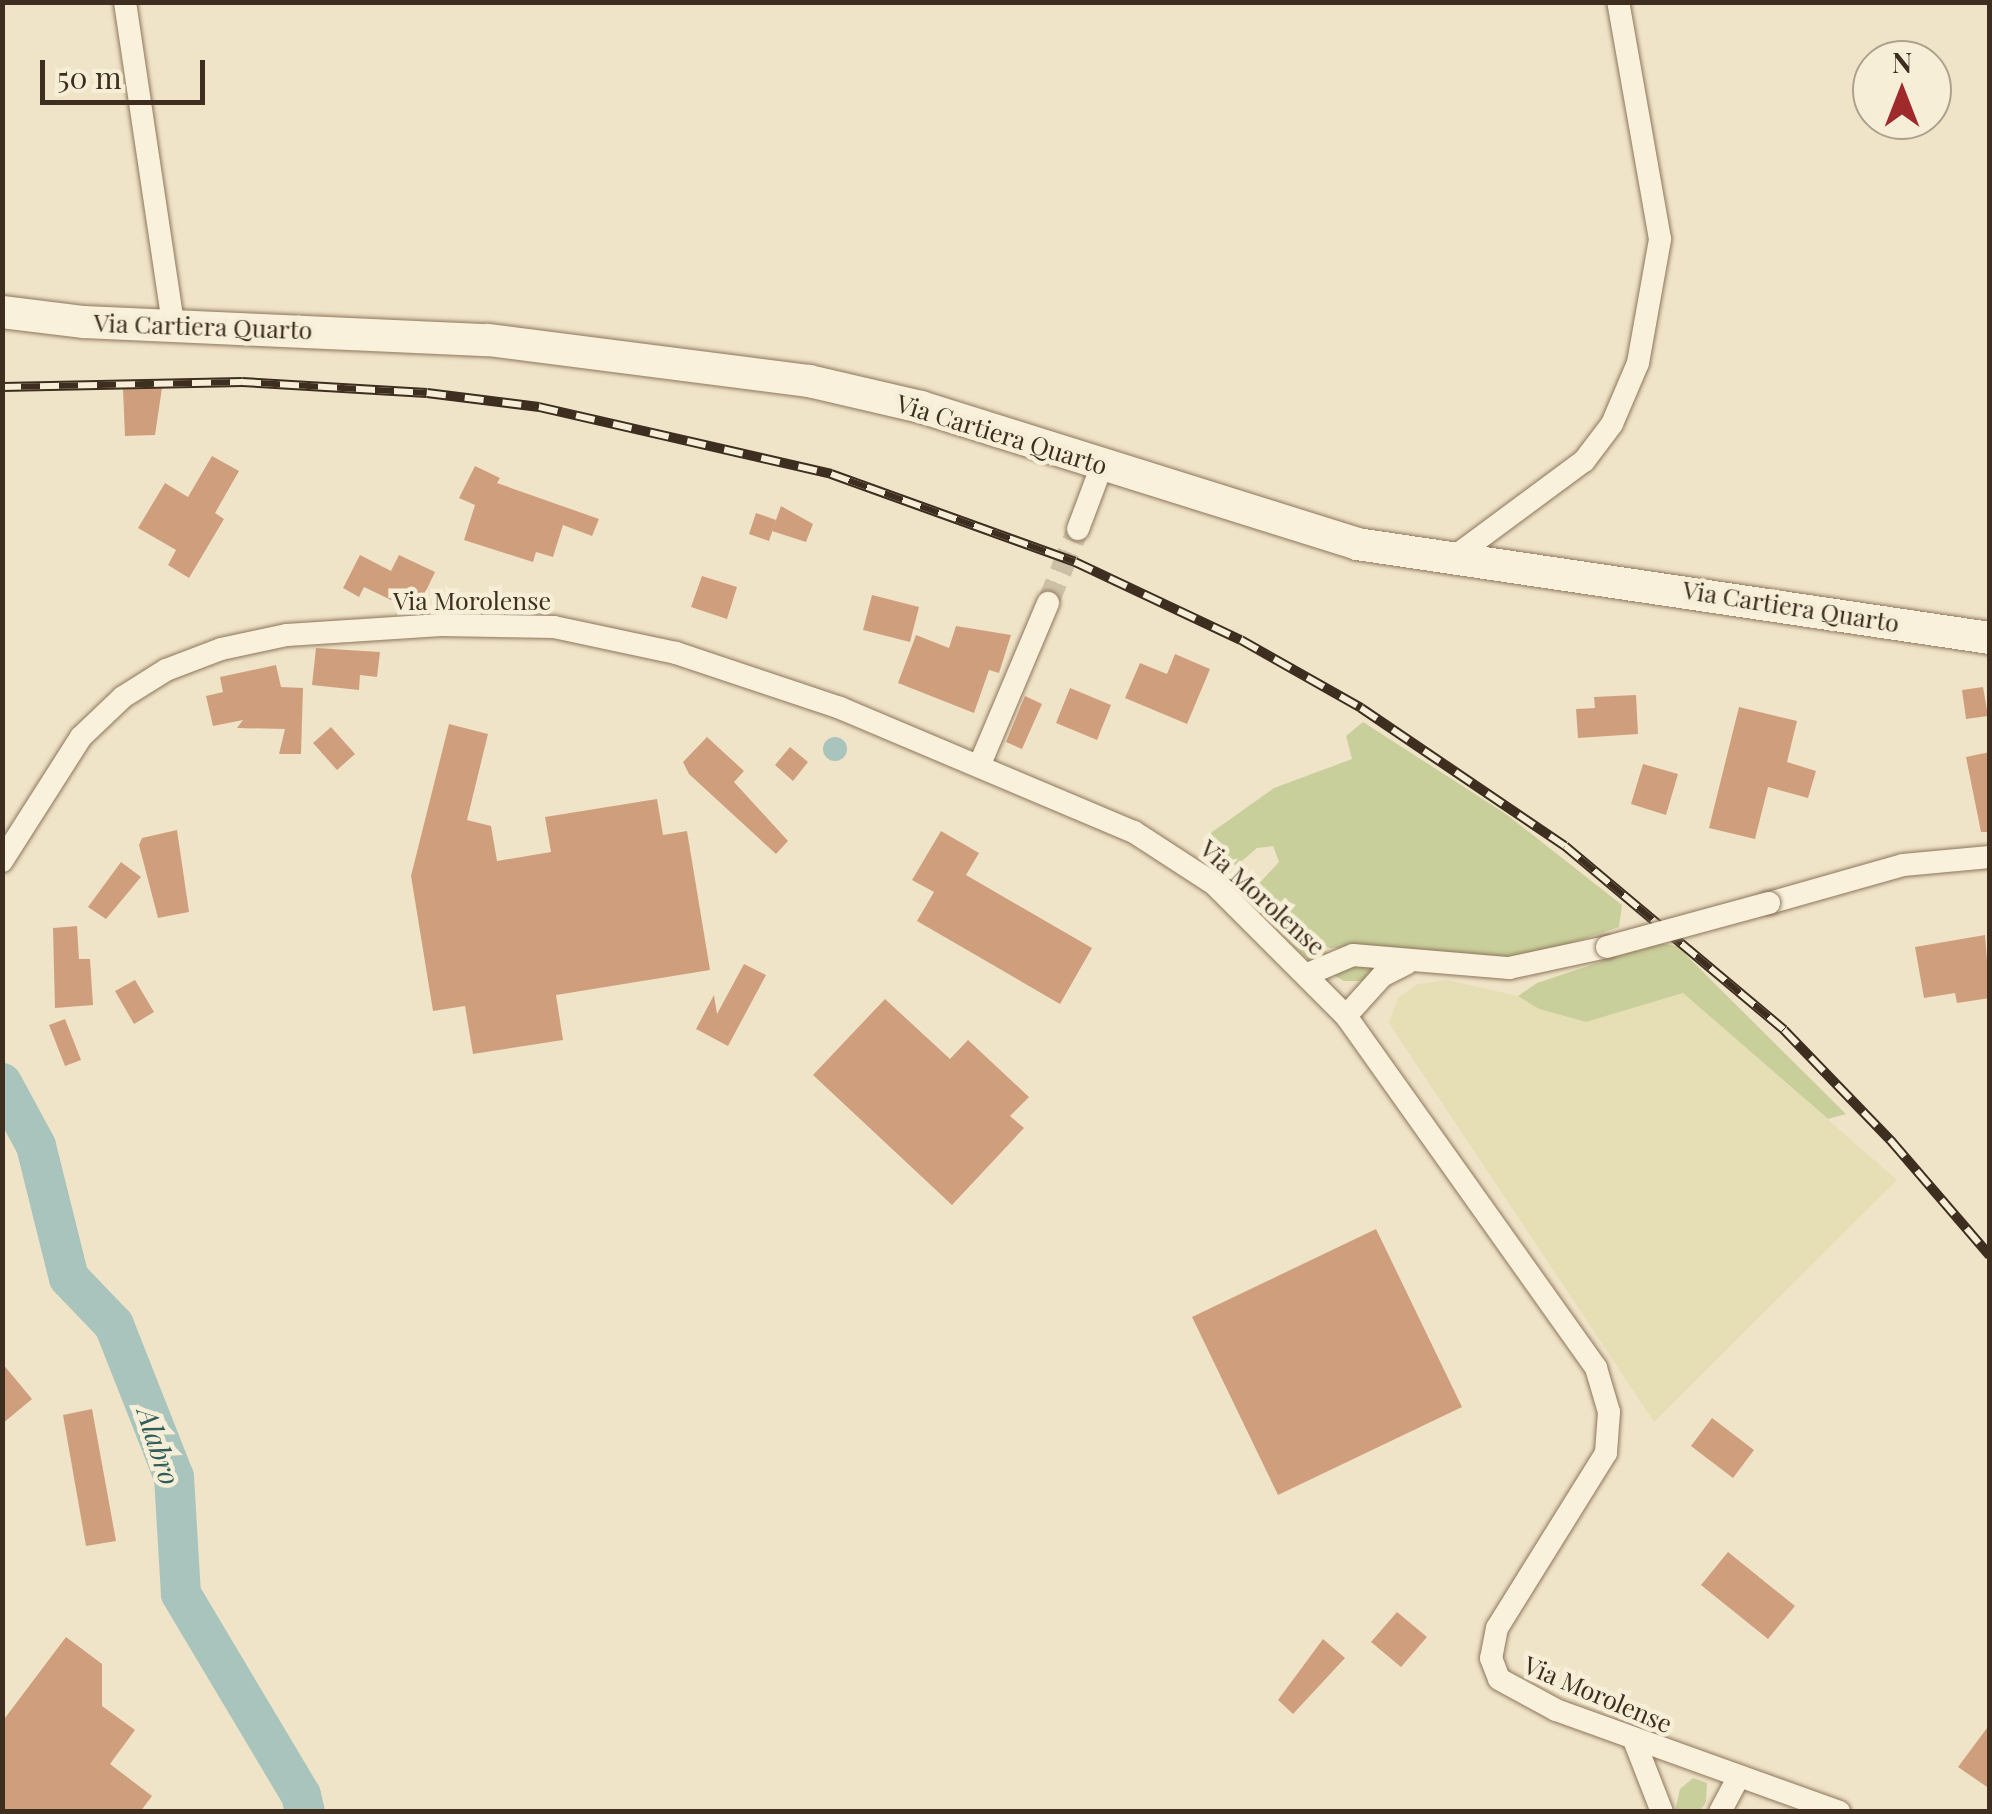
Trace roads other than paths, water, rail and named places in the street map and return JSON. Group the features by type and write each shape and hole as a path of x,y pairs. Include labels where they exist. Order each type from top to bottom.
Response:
{"street":[{"path":"124,2 173,325"},
{"path":"1450,560 1584,460 1612,424 1638,363 1660,240 1618,2"},
{"name":"Via Cartiera Quarto","path":"2,312 173,325 488,340 742,370 888,398 1324,536 1450,560 1747,598 1990,638"},
{"path":"1078,529 1102,465"},
{"path":"980,764 1048,603"},
{"name":"Via Morolense","path":"2,861 74,747 123,697 207,652 310,633 512,624 610,636 798,693 980,764 1168,850 1214,884 1346,1016 1567,1323 1604,1390 1610,1424 1604,1460 1497,1628 1492,1666 1505,1686 1634,1740 1839,1812"},
{"path":"1308,974 1346,956 1406,964 1521,967 1904,864 1990,857"},
{"path":"1346,1016 1382,976 1406,964"},
{"path":"1634,1740 1662,1812"},
{"path":"1720,1812 1738,1778"}],"water":[{"path":"835,737 847,749 835,761 823,749"}],"waterway":[{"name":"Alabro","path":"2,1083 36,1146 69,1278 114,1325 174,1477 181,1594 301,1795 305,1812"}],"tunnel":[{"path":"1048,603 1078,529"}],"railway":[{"path":"2,387 242,382 427,393 539,407 831,474 1075,562 1241,640 1361,708 1565,846 1784,1030 1892,1142 1990,1256"}]}
